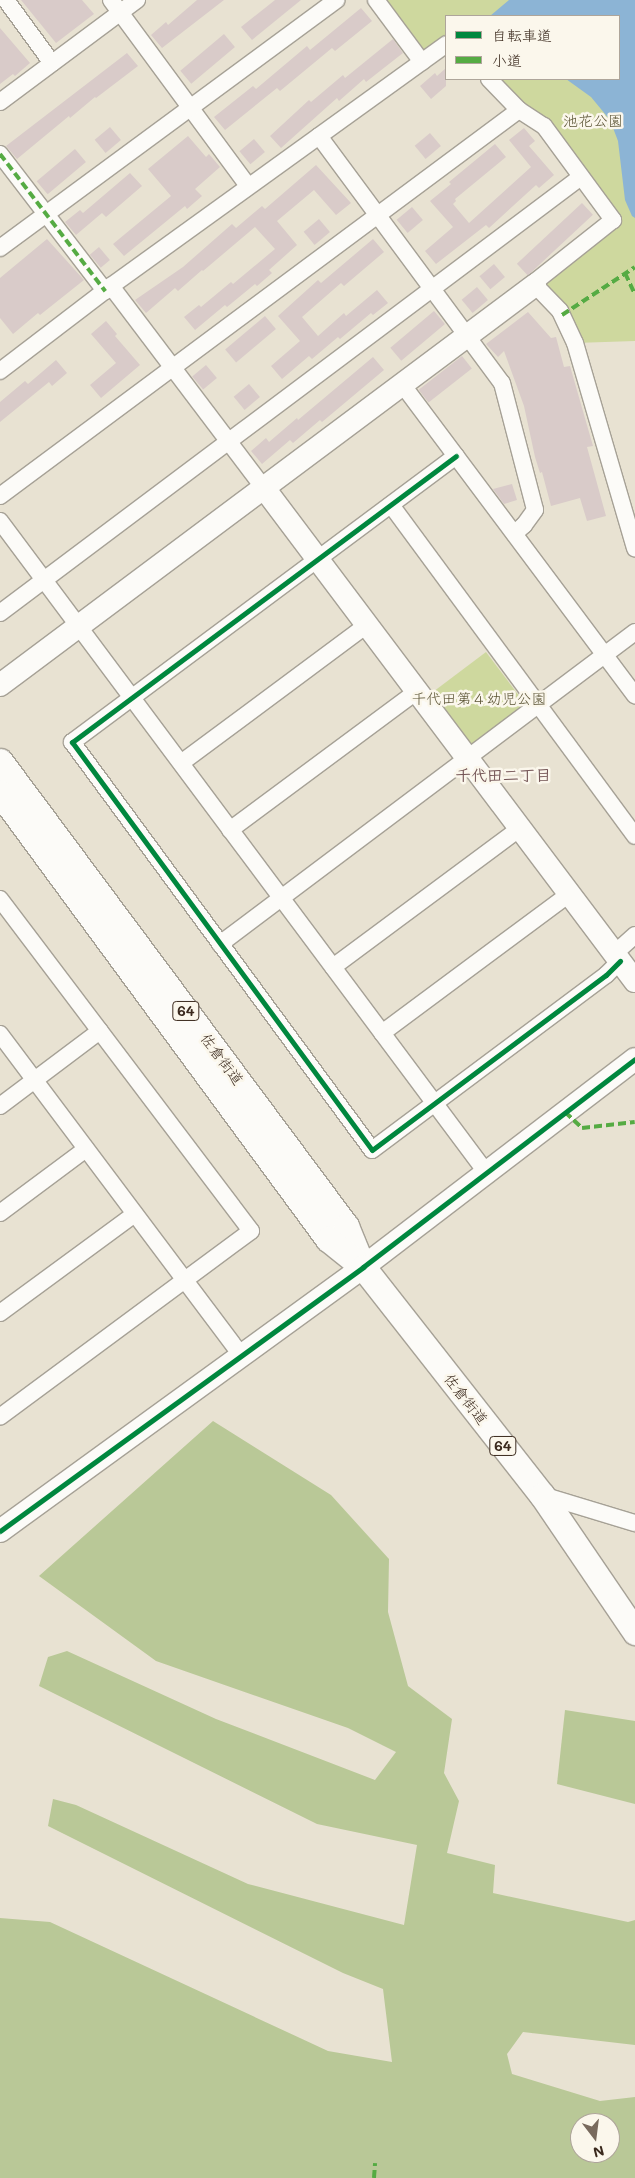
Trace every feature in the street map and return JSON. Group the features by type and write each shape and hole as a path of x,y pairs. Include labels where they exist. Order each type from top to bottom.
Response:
{"main road":[{"name":"佐倉街道","path":"0,761 346,1226 363,1267"},
{"name":"佐倉街道","path":"0,793 328,1239 363,1267 542,1496 635,1632"}],"street":[{"path":"6,0 52,63"},
{"path":"0,102 52,63 115,6 137,0"},
{"path":"0,248 336,0"},
{"path":"376,0 422,62"},
{"path":"115,6 248,186"},
{"path":"0,371 108,288 445,45"},
{"path":"0,685 534,285 536,281 613,220 544,126 519,110 490,80"},
{"path":"0,496 519,110"},
{"path":"319,136 502,383 535,510 524,525 514,534"},
{"path":"0,154 46,214 172,367 635,981"},
{"path":"0,613 581,178"},
{"path":"534,285 560,311 575,343 635,548"},
{"path":"402,384 635,696"},
{"path":"456,456 72,742 372,1150 606,975 617,957 635,936"},
{"path":"391,505 635,836"},
{"path":"0,521 486,1172"},
{"path":"181,763 367,625"},
{"path":"220,944 606,657 635,632"},
{"path":"230,830 417,691"},
{"path":"333,967 520,828"},
{"path":"382,1033 569,894"},
{"path":"0,899 251,1231 0,1417"},
{"path":"0,1106 100,1032"},
{"path":"0,1034 241,1355"},
{"path":"0,1531 363,1267 635,1059"},
{"path":"0,1213 86,1149"},
{"path":"0,1313 134,1214"},
{"path":"542,1496 635,1523"}],"green space":[{"name":"池花公園","path":"376,0 635,0 635,341 575,343 536,281 605,226 581,177 490,80 620,80 620,15 445,15 445,45 422,62"},
{"name":"千代田第４幼児公園","path":"486,652 528,707 472,749 431,694"},
{"path":"213,1421 331,1495 389,1559 388,1612 408,1686 452,1719 444,1773 459,1801 447,1853 495,1865 493,1893 628,1922 635,1920 635,2045 523,2032 507,2054 512,2074 600,2101 635,2097 635,2178 0,2178 0,1918 50,1922 328,2051 392,2062 383,1989 343,1973 48,1826 53,1799 76,1805 248,1884 404,1925 417,1845 317,1824 39,1686 48,1657 67,1651 216,1719 375,1780 396,1752 348,1728 156,1661 39,1576"},
{"path":"565,1710 635,1721 635,1804 557,1784"}],"water":[{"path":"509,0 635,0 635,218 632,216 625,200 618,141 610,120 591,97 567,80 620,80 620,15 491,15"}],"building":[{"path":"21,0 82,0 94,14 56,43"},
{"path":"197,0 224,0 162,48 151,35 166,22 168,25"},
{"path":"275,0 301,0 252,40 241,27"},
{"path":"361,8 372,21 335,51 332,48 280,91 277,88 225,130 214,117 253,86 256,89 307,46 310,50"},
{"path":"0,28 30,63 15,76 13,74 0,84"},
{"path":"224,34 235,47 191,84 180,71"},
{"path":"393,39 403,53 366,82 364,79 339,101 337,98 281,148 270,136 309,100 311,102 343,75 345,78"},
{"path":"127,53 138,66 70,118 69,116 17,159 6,146"},
{"path":"445,69 446,86 431,99 420,86 435,73 437,76"},
{"path":"110,127 121,140 106,153 95,140"},
{"path":"524,128 535,141 529,146 554,175 539,188 536,185 489,228 486,225 436,264 425,251 453,227 430,201 451,184 449,182 495,144 506,157 455,199 456,201 453,204 469,223 531,167 509,140"},
{"path":"430,133 441,146 426,159 415,146"},
{"path":"188,136 206,157 209,154 220,167 195,189 202,196 187,209 185,206 124,256 113,244 171,196 148,169"},
{"path":"254,139 265,152 250,164 239,151"},
{"path":"75,149 86,162 48,194 37,181"},
{"path":"316,165 351,203 336,215 314,190 277,221 297,245 269,270 272,273 257,286 255,284 227,307 225,305 195,330 184,317 199,305 201,307 231,282 233,284 275,249 255,227 178,291 175,288 146,313 135,300 183,267 232,224 236,228 262,206 265,209"},
{"path":"130,173 142,186 106,217 102,213 76,235 65,222 80,210 83,213"},
{"path":"582,203 593,215 528,275 517,264"},
{"path":"412,207 423,220 408,233 397,220"},
{"path":"319,219 330,232 315,245 304,232"},
{"path":"47,239 84,280 40,315 38,313 13,334 0,318 0,278"},
{"path":"373,239 384,252 344,286 341,283 302,317 318,336 344,313 346,316 377,290 388,303 373,315 371,313 340,339 338,337 312,359 309,356 282,379 271,366 300,341 278,316 318,280 321,283"},
{"path":"99,247 110,260 101,268 90,255"},
{"path":"494,264 505,277 490,289 479,276"},
{"path":"477,287 488,300 473,313 462,300"},
{"path":"434,311 445,324 401,361 390,348"},
{"path":"528,312 551,338 556,337 564,367 570,366 593,446 587,447 606,516 587,521 580,498 551,506 542,472 540,473 535,457 524,406 504,351 498,357 486,344"},
{"path":"265,316 276,329 236,362 225,349"},
{"path":"106,321 117,334 115,336 140,365 101,398 90,385 116,363 91,334"},
{"path":"462,356 472,369 429,402 419,390"},
{"path":"373,357 384,370 322,422 320,420 293,443 290,440 262,464 251,451 266,438 269,442 297,418 298,420"},
{"path":"56,360 67,373 52,386 49,382 0,422 0,402 25,381 28,384"},
{"path":"206,365 217,378 203,390 192,377"},
{"path":"249,384 260,397 245,410 234,397"},
{"path":"512,484 517,500 504,504 493,489"}],"marked path":[{"path":"0,154 105,291"},
{"path":"562,315 635,267"},
{"path":"625,273 635,294"},
{"path":"565,1112 582,1128 635,1122"},
{"path":"374,2178 375,2163"}],"cycle path":[{"path":"456,456 72,742 372,1150 606,975 620,961"},
{"path":"0,1531 363,1267 635,1059"}],"district":[{"name":"千代田二丁目","path":"503,775"}]}
